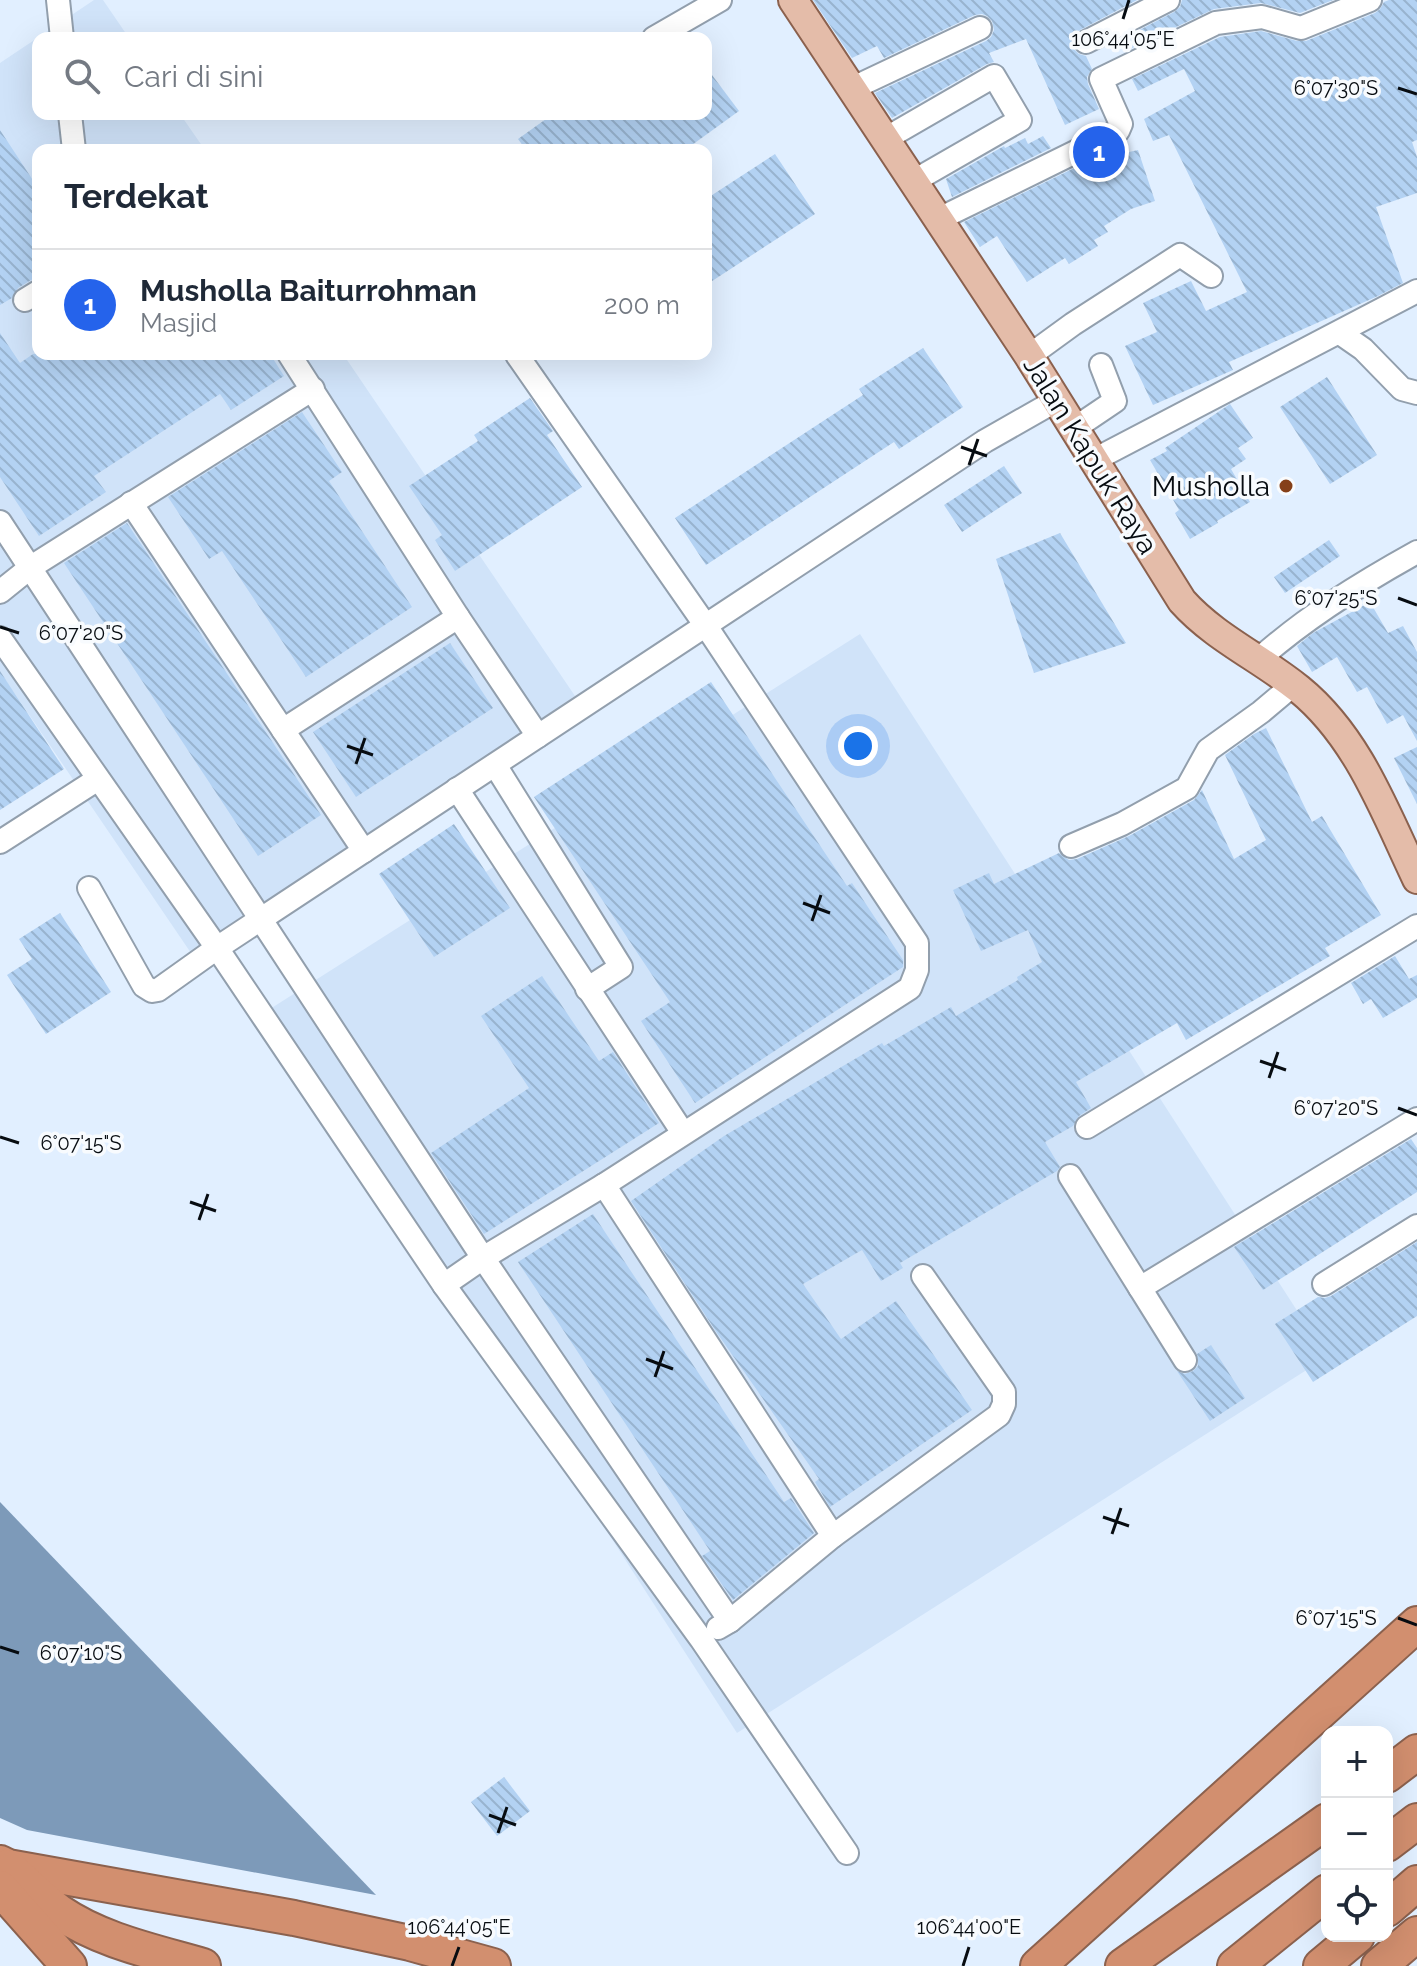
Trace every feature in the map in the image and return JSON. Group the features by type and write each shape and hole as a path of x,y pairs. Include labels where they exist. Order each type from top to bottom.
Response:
{"highway":[{"path":"1038,1966 1417,1624"},
{"path":"1393,1770 1417,1752"},
{"path":"1393,1839 1417,1821"},
{"path":"1123,1966 1321,1825"},
{"path":"1155,1966 1321,1825"},
{"path":"3,1873 69,1966"},
{"path":"3,1873 80,1924 110,1938 203,1966"},
{"path":"3,1873 294,1918 410,1943 493,1966"},
{"path":"1393,1904 1417,1883"},
{"path":"1235,1966 1321,1897"},
{"path":"0,1914 41,1966"},
{"path":"1379,1966 1417,1934"},
{"path":"1321,1966 1350,1942"}],"main road":[{"name":"Jalan Kapuk Raya","path":"793,0 1029,356 1182,601 1215,632 1314,702 1339,729 1407,835 1417,879"}],"street":[{"path":"58,0 61,32"},
{"path":"664,32 720,0"},
{"path":"1086,42 1168,0"},
{"path":"939,219 1118,131 1121,124 1101,79 1216,23 1262,17 1301,28 1370,0"},
{"path":"851,89 980,28"},
{"path":"885,139 994,76 1020,120 914,181"},
{"path":"71,120 73,144"},
{"path":"1029,356 1180,255 1211,276"},
{"path":"1094,460 1417,291"},
{"path":"1340,333 1363,349 1402,389 1417,393"},
{"path":"293,360 538,736"},
{"path":"444,1285 910,988 917,970 917,943 706,626 520,360"},
{"path":"1075,428 1115,401 1101,365"},
{"path":"0,592 31,567 313,389"},
{"path":"89,888 144,986 152,991 158,990 985,441 1057,400"},
{"path":"131,503 364,851"},
{"path":"0,522 483,1258 730,1621"},
{"path":"1258,660 1317,614 1417,552"},
{"path":"283,730 458,617"},
{"path":"0,638 217,948 444,1285 701,1639 847,1853"},
{"path":"1071,846 1122,824 1187,788 1208,750 1293,685"},
{"path":"495,765 621,967 587,989"},
{"path":"0,842 98,779"},
{"path":"457,789 683,1133"},
{"path":"1087,1127 1417,926"},
{"path":"1140,1288 1417,1119"},
{"path":"1070,1176 1185,1360"},
{"path":"604,1185 833,1536"},
{"path":"1324,1284 1417,1226"},
{"path":"701,1639 730,1621 833,1536 999,1415 1004,1404 1004,1392 923,1276"}],"shaded area":[{"path":"94,0 103,0 125,32 46,32"},
{"path":"32,42 32,120 184,120 201,144 32,144 32,360 347,360 575,696 191,953 0,672 0,63"},
{"path":"860,634 1327,1357 737,1733 270,1009"},
{"path":"0,1502 376,1895 27,1830 0,1818"}],"building":[{"path":"813,0 1137,0 1074,35 1074,49 1086,56 1092,69 1087,77 1088,84 1099,109 1065,125 1026,39 989,53 994,62 892,118 875,93 986,41 994,30 992,21 982,14 975,15 884,58 877,46 852,58"},
{"path":"1182,0 1333,0 1300,13 1261,3 1214,9 1132,48 1126,37 1174,12"},
{"path":"1389,0 1417,0 1417,140 1412,142 1417,157 1417,193 1376,207 1403,283 1229,362 1233,370 1153,405 1125,346 1157,332 1143,303 1191,281 1206,311 1247,292 1169,135 1153,141 1144,119 1195,91 1184,69 1138,91 1132,79 1220,37 1261,31 1306,41 1375,13"},
{"path":"712,75 739,111 693,144 522,144 518,139 545,120 712,120"},
{"path":"0,130 32,179 32,280 0,305"},
{"path":"1043,136 1051,148 952,197 946,179 1004,146 1025,138 1028,144"},
{"path":"1138,150 1155,201 1131,209 1104,226 1108,232 1094,240 1098,246 1069,264 1065,258 1027,282 997,236 980,247 964,222 1105,153 1107,157"},
{"path":"775,154 815,214 712,281 712,195"},
{"path":"0,333 20,363 32,355 32,360 274,360 284,376 231,410 220,394 94,476 106,492 39,536 0,477"},
{"path":"923,348 963,407 899,449 894,442 706,565 675,518 863,395 859,389"},
{"path":"1327,377 1377,455 1330,484 1280,407"},
{"path":"530,398 553,431 547,435 582,487 455,571 435,540 442,535 409,486 478,441 474,435"},
{"path":"1230,404 1253,438 1238,448 1246,459 1231,469 1250,502 1190,539 1175,513 1179,510 1150,460"},
{"path":"302,412 342,472 329,481 412,607 306,677 222,551 209,559 168,497"},
{"path":"1004,466 1022,493 962,532 944,505"},
{"path":"127,523 321,815 258,856 64,563"},
{"path":"1060,533 1126,643 1034,673 996,559"},
{"path":"1329,540 1340,556 1285,593 1274,577"},
{"path":"1370,602 1388,633 1403,626 1417,652 1417,741 1403,715 1387,724 1367,687 1357,692 1337,657 1312,672 1297,646 1313,633"},
{"path":"450,643 493,708 356,797 313,732"},
{"path":"0,671 64,769 0,810"},
{"path":"711,682 847,886 852,883 903,960 903,967 695,1103 641,1021 670,1002 534,797"},
{"path":"1266,728 1312,822 1322,816 1381,915 1325,948 1330,956 1186,1040 1177,1023 1076,1082 1091,1108 1079,1116 1073,1126 1045,1142 1060,1167 1057,1171 900,1263 903,1268 881,1281 862,1250 803,1284 841,1339 896,1301 972,1410 830,1507 815,1482 819,1479 717,1333 631,1201 724,1136 882,1043 884,1046 951,1007 956,1016 1018,980 1017,977 1042,962 1028,930 981,951 953,890 989,873 994,884 1059,853 1069,860 1077,859 1129,836 1194,800 1202,790 1234,859 1266,840 1225,755"},
{"path":"1417,747 1417,804 1394,758"},
{"path":"454,824 510,908 434,957 379,874"},
{"path":"60,913 111,992 46,1034 7,975 32,959 19,939"},
{"path":"1395,956 1409,979 1417,975 1417,998 1383,1018 1371,999 1363,1004 1351,983"},
{"path":"542,976 599,1061 613,1052 659,1123 484,1234 431,1153 529,1088 481,1016"},
{"path":"1411,1139 1417,1148 1417,1192 1263,1290 1234,1247"},
{"path":"593,1214 784,1502 791,1498 814,1533 733,1600 702,1556 710,1551 518,1262"},
{"path":"1417,1242 1417,1316 1313,1382 1275,1324 1318,1297 1331,1296"},
{"path":"1211,1345 1245,1398 1210,1421 1177,1371 1185,1374 1193,1371 1198,1366 1197,1354"},
{"path":"504,1777 530,1811 497,1836 471,1802"}],"place":[{"name":"Musholla Baiturrohman","path":"1099,152"},
{"name":"Musholla","path":"1286,486"}]}
